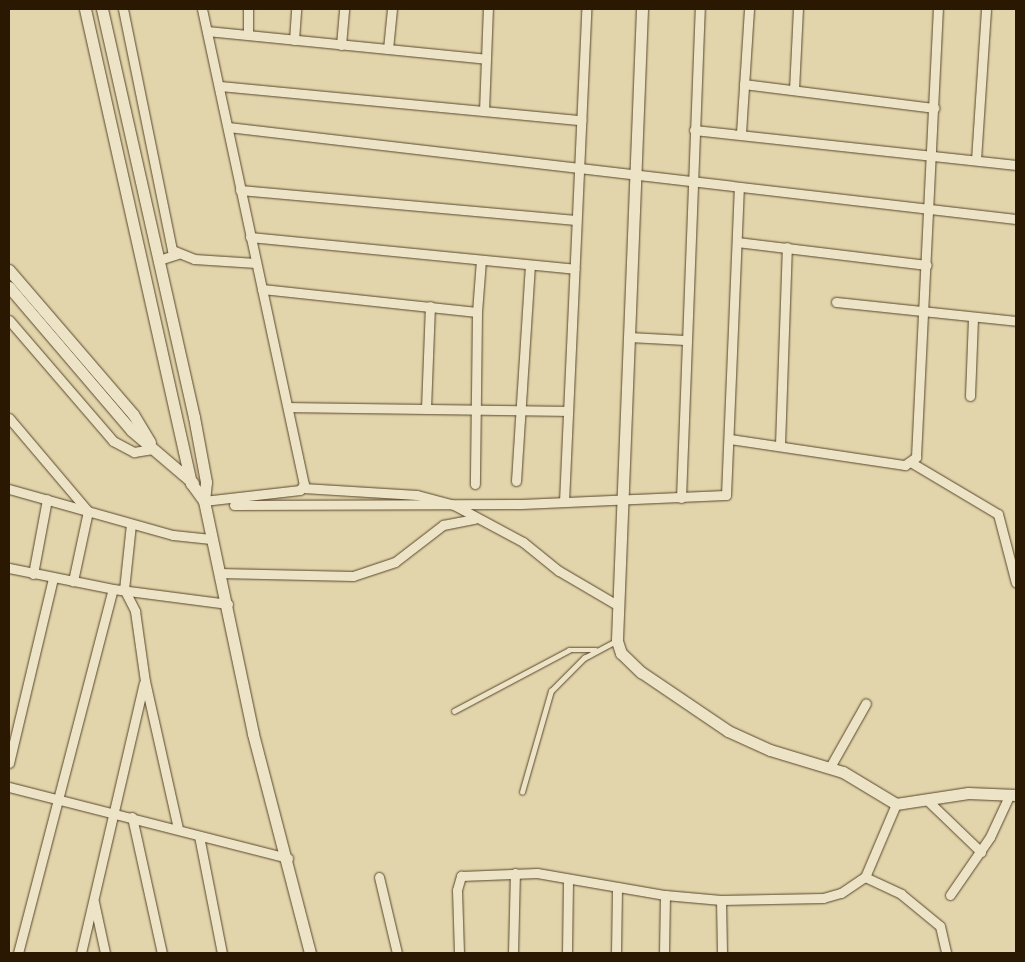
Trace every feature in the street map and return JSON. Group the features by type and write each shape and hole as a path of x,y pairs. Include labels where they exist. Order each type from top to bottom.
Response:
{"street":[{"path":"85,9 191,483"},
{"path":"102,9 159,260 206,482 204,501 211,539 218,573 228,604 253,734 288,858 310,953"},
{"path":"123,9 167,234 176,254"},
{"path":"202,9 288,407 303,488"},
{"path":"248,9 248,34"},
{"path":"294,40 296,9"},
{"path":"341,45 344,9"},
{"path":"388,50 392,9"},
{"path":"484,111 488,9"},
{"path":"564,502 576,220 576,169 581,120 586,9"},
{"path":"642,9 633,176 624,499 616,641 630,663 728,731 770,750 830,767 896,804 968,793 1013,795 981,852 950,895"},
{"path":"681,498 690,182 700,9"},
{"path":"741,133 749,9"},
{"path":"794,90 798,9"},
{"path":"730,439 780,445 905,466 912,463 919,446 921,310 927,265 938,9"},
{"path":"976,160 986,9"},
{"path":"207,31 486,59"},
{"path":"744,84 934,108"},
{"path":"218,86 581,120"},
{"path":"228,127 633,176 1016,219"},
{"path":"694,130 741,133 1016,164"},
{"path":"234,505 454,505 726,495 730,439 738,188"},
{"path":"240,190 576,220"},
{"path":"250,237 574,269"},
{"path":"737,242 927,265"},
{"path":"780,445 787,247"},
{"path":"159,260 176,254 256,263"},
{"path":"475,484 474,410 477,312 481,260"},
{"path":"516,481 530,265"},
{"path":"9,270 133,414 153,449"},
{"path":"9,287 87,382 153,449 191,483 204,501"},
{"path":"262,289 477,312"},
{"path":"836,302 1016,321"},
{"path":"426,409 430,306"},
{"path":"970,396 973,317"},
{"path":"9,320 113,441 134,452 153,449"},
{"path":"629,337 685,340"},
{"path":"288,407 568,411"},
{"path":"9,418 88,511"},
{"path":"9,430 22,433"},
{"path":"912,463 998,514 1016,583"},
{"path":"191,483 206,482"},
{"path":"204,501 303,488 417,495 454,505 474,519 523,542 560,571 619,606"},
{"path":"9,489 131,524 211,539"},
{"path":"33,574 47,499"},
{"path":"73,581 88,511"},
{"path":"218,573 353,576 395,562 434,529 474,519"},
{"path":"131,524 124,589 135,611 144,681 178,829"},
{"path":"9,568 113,589 228,604"},
{"path":"9,763 53,578"},
{"path":"18,953 60,800 113,589"},
{"path":"81,953 112,812 144,681"},
{"path":"830,767 866,703"},
{"path":"9,787 288,858"},
{"path":"927,800 981,852"},
{"path":"459,953 457,890 461,876 514,873 568,879 665,895 721,900 823,898 841,893 865,877 896,804"},
{"path":"132,817 162,953"},
{"path":"199,836 222,953"},
{"path":"513,953 514,873"},
{"path":"865,877 901,894 933,919 945,933 946,953"},
{"path":"379,878 397,953"},
{"path":"567,953 568,879"},
{"path":"616,953 617,887"},
{"path":"664,953 665,895"},
{"path":"93,898 105,953"},
{"path":"721,900 722,953"}],"lane":[{"path":"522,792 551,691 597,650 616,641"},
{"path":"454,711 560,654 597,650"}]}
